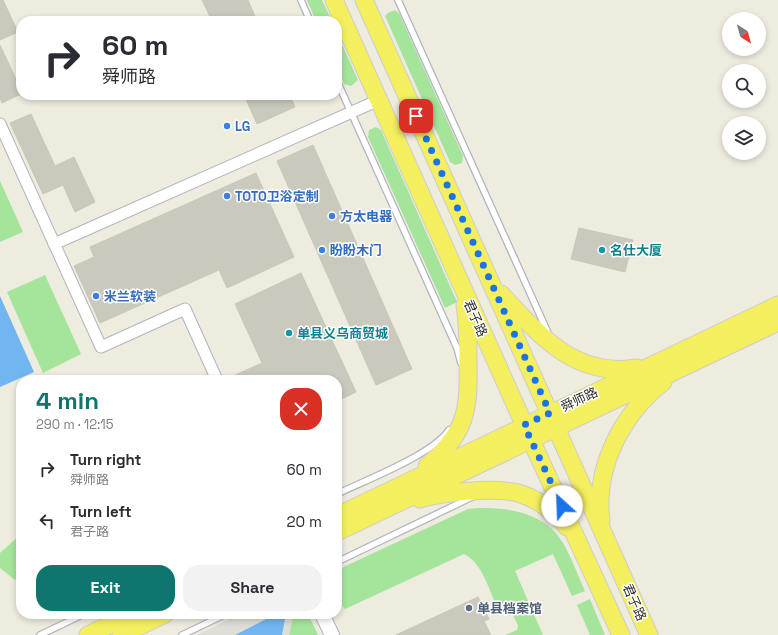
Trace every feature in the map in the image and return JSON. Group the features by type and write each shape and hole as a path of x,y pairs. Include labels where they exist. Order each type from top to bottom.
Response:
{"main road":[{"name":"君子路","path":"334,0 341,16"},
{"name":"君子路","path":"364,0 650,635"},
{"name":"君子路","path":"342,18 462,287 621,635"},
{"path":"488,276 512,306 553,346 579,362 617,369 636,368 675,362"},
{"path":"403,484 439,456 452,442 461,426 461,413 469,394 468,334 462,287"},
{"name":"舜师路","path":"342,514 403,484 528,432 675,362 778,305"},
{"name":"舜师路","path":"675,362 778,322"},
{"path":"603,532 600,513 602,485 610,451 634,412 660,384 675,362"},
{"name":"舜师路","path":"342,530 393,506 528,432"},
{"path":"393,506 429,496 485,491 518,493 533,500 560,518 580,546"},
{"path":"88,635 122,619"},
{"path":"121,635 155,619"}],"street":[{"path":"54,244 379,100"},
{"path":"0,124 101,347 185,308 215,375"},
{"path":"324,619 332,635"}],"lane":[{"path":"301,0 308,16"},
{"path":"398,0 553,346"},
{"path":"342,92 461,360 463,394 461,413"},
{"path":"342,492 423,453 437,443 451,427"},
{"path":"342,560 485,491"},
{"path":"40,635 74,619"},
{"path":"182,635 216,619"}],"green space":[{"path":"307,0 322,0 330,16 314,16"},
{"path":"395,10 399,13 463,156 462,163 455,165 450,162 385,16"},
{"path":"342,44 358,80 351,86 344,84 342,79"},
{"path":"376,127 381,130 457,302 445,308 368,137 369,130"},
{"path":"0,181 23,232 0,242"},
{"path":"45,275 81,354 43,373 7,292"},
{"path":"468,509 501,509 524,514 545,523 561,540 568,552 585,591 572,596 553,554 515,571 543,635 505,635 517,630 518,626 512,612 498,610 481,570 464,554 345,609 342,606 342,568"},
{"path":"16,539 15,580 0,568 0,553"},
{"path":"590,599 605,635 590,635 577,605"},
{"path":"292,619 310,619 318,635 289,635"}],"shaded area":[{"path":"230,619 266,619 235,635 197,635"},
{"path":"285,619 292,619 289,635 282,635"}],"water":[{"path":"0,296 34,372 27,375 16,375 16,380 0,387"},
{"path":"266,619 285,619 282,635 235,635"}],"building":[{"path":"0,0 3,0 16,28 16,33 0,40"},
{"path":"202,0 248,0 255,16 210,16"},
{"path":"0,45 16,79 16,96 2,103 0,98"},
{"path":"246,100 292,100 295,107 257,124"},
{"path":"31,114 55,166 74,157 95,202 75,212 63,185 43,194 10,123"},
{"path":"313,145 412,369 376,385 277,161"},
{"path":"256,173 294,257 227,288 219,270 100,323 74,266 94,257 90,247"},
{"name":"名仕大厦","path":"579,228 633,240 625,272 571,259"},
{"name":"单县义乌商贸城","path":"301,273 356,392 342,399 342,375 235,375 262,363 235,304"},
{"name":"单县档案馆","path":"478,597 489,619 484,621 491,635 396,635"}],"place":[{"name":"LG","path":"227,126"},
{"name":"TOTO卫浴定制","path":"227,196"},
{"name":"方太电器","path":"332,216"},
{"name":"盼盼木门","path":"322,250"},
{"name":"名仕大厦","path":"602,250"},
{"name":"米兰软装","path":"96,296"},
{"name":"单县义乌商贸城","path":"289,333"},
{"name":"单县档案馆","path":"469,608"}],"route":[{"path":"416,116 550,413 524,425 562,506"}]}
